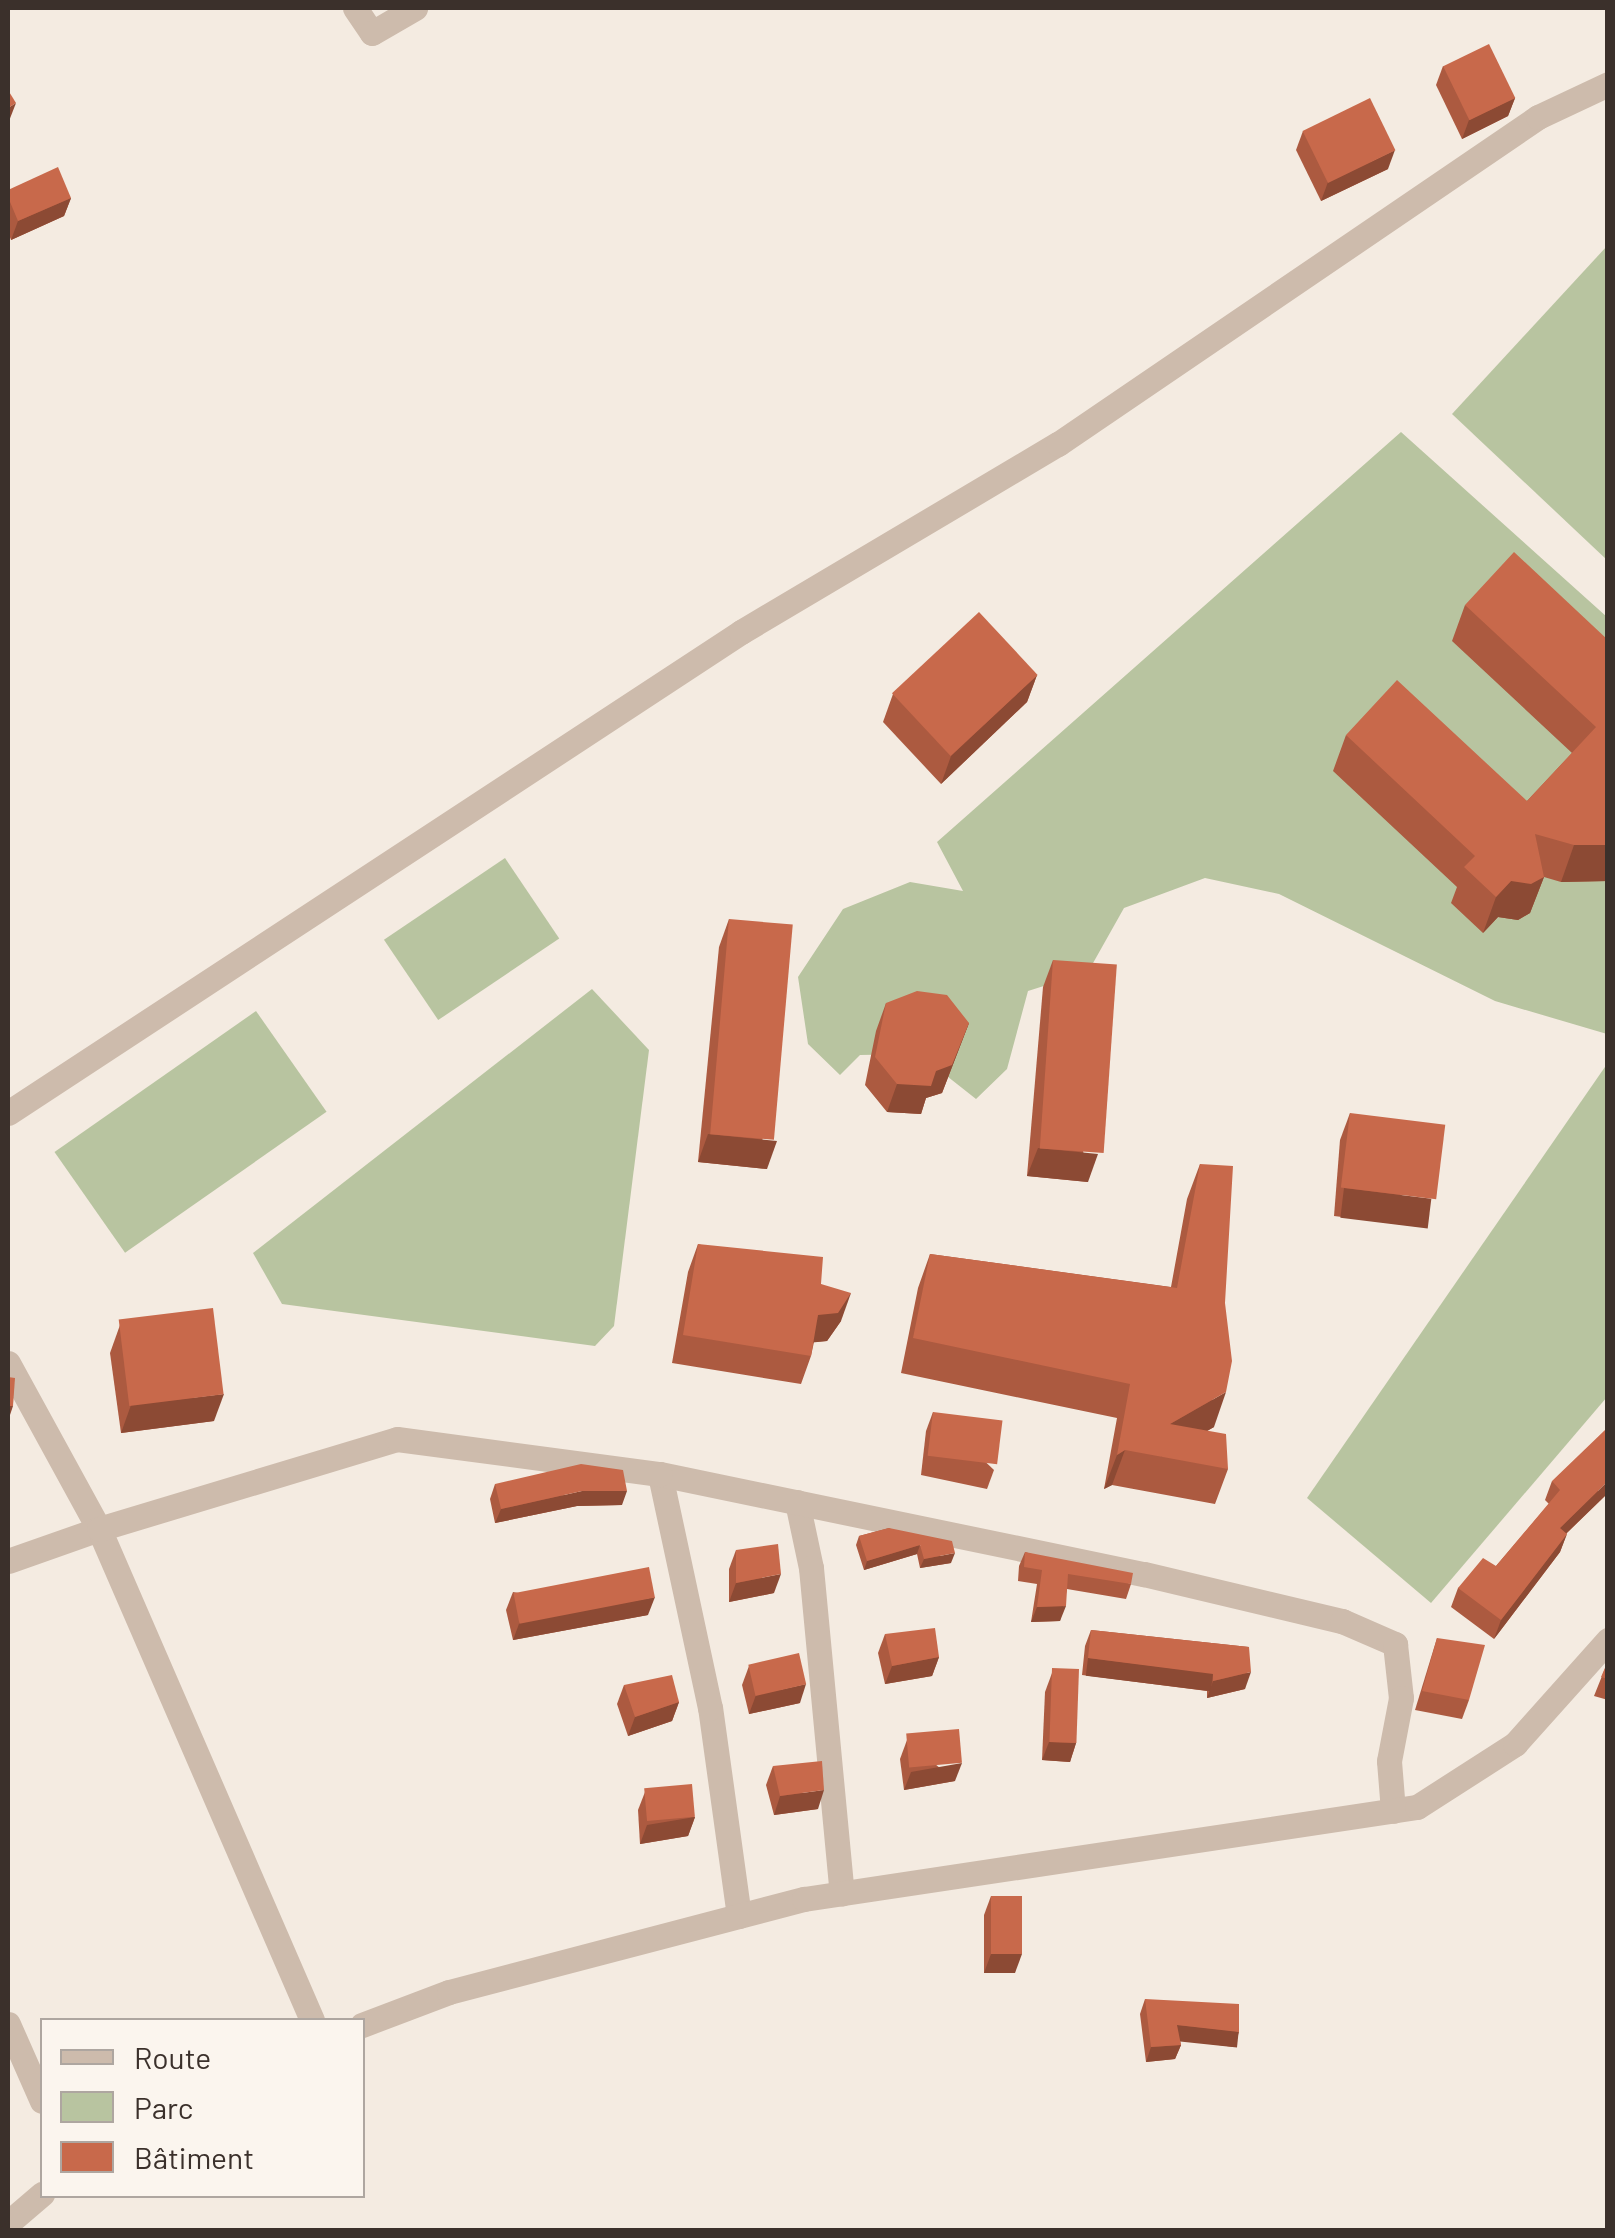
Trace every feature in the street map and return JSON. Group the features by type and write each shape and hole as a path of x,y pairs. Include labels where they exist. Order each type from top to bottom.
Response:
{"street":[{"path":"354,8 372,33 415,8"},
{"path":"8,1113 741,632 1058,444 1538,117 1608,84"},
{"path":"8,1363 99,1530 311,2018"},
{"path":"8,1561 397,1439 660,1474 1342,1620 1395,1644 1401,1698 1389,1762 1392,1811"},
{"path":"660,1474 710,1708 739,1916"},
{"path":"797,1502 811,1568 842,1894"},
{"path":"365,2024 449,1992 739,1916 842,1894 1417,1807 1515,1744 1608,1640"},
{"path":"8,2024 40,2096"},
{"path":"8,2223 40,2196"}],"green space":[{"path":"1607,246 1607,560 1452,414"},
{"path":"1401,432 1607,617 1607,1034 1495,1001 1279,894 1205,878 1124,908 1088,972 1028,991 1007,1069 976,1099 919,1054 860,1055 840,1075 808,1044 798,977 843,909 910,882 963,891 937,842"},
{"path":"505,858 559,938 438,1020 384,940"},
{"path":"592,989 649,1050 614,1326 595,1346 282,1304 253,1253"},
{"path":"256,1011 327,1112 125,1253 54,1152"},
{"path":"1607,1064 1607,1397 1431,1603 1307,1498"}],"building":[{"path":"1489,44 1515,98 1469,120 1443,66"},
{"path":"8,90 16,103 8,108"},
{"path":"1370,98 1395,150 1328,183 1303,131"},
{"path":"58,167 71,198 18,221 8,190"},
{"path":"1514,552 1608,640 1608,845 1574,845 1535,834 1544,877 1531,884 1511,881 1496,897 1464,867 1475,856 1346,735 1397,680 1527,801 1596,727 1465,605"},
{"path":"979,612 1038,675 951,756 892,693"},
{"path":"729,919 793,925 774,1140 710,1134"},
{"path":"1053,960 1117,964 1104,1153 1040,1149"},
{"path":"917,991 947,995 969,1023 952,1065 936,1071 931,1086 897,1084 875,1057 886,1003"},
{"path":"1350,1113 1445,1125 1436,1199 1341,1187"},
{"path":"1200,1164 1233,1166 1225,1303 1232,1361 1226,1392 1170,1424 1226,1434 1228,1469 1125,1450 1117,1455 1130,1384 913,1338 930,1254 1177,1288"},
{"path":"698,1244 823,1257 821,1284 851,1293 838,1313 818,1315 811,1356 683,1335"},
{"path":"213,1308 224,1394 129,1406 119,1320"},
{"path":"8,1377 15,1378 13,1406 8,1406"},
{"path":"933,1412 1002,1421 997,1464 928,1456"},
{"path":"1605,1430 1608,1481 1560,1528 1567,1534 1501,1620 1458,1588 1483,1558 1496,1566 1560,1490 1552,1481"},
{"path":"581,1464 623,1470 627,1491 582,1491 501,1509 495,1484"},
{"path":"889,1528 952,1541 955,1553 924,1559 920,1545 867,1561 859,1536"},
{"path":"778,1544 781,1574 736,1583 736,1550"},
{"path":"1025,1552 1133,1573 1131,1584 1068,1574 1066,1606 1037,1607 1042,1570 1024,1567"},
{"path":"649,1567 655,1597 519,1624 514,1593"},
{"path":"935,1628 939,1657 892,1666 885,1634"},
{"path":"1091,1630 1249,1647 1251,1672 1213,1681 1213,1674 1088,1658"},
{"path":"1437,1638 1485,1645 1469,1700 1422,1691"},
{"path":"799,1653 806,1684 756,1696 748,1665"},
{"path":"1608,1661 1608,1679 1601,1677"},
{"path":"1052,1668 1079,1669 1076,1743 1049,1742"},
{"path":"672,1675 679,1702 635,1717 624,1685"},
{"path":"959,1729 962,1763 909,1767 906,1734"},
{"path":"822,1761 824,1790 780,1796 773,1766"},
{"path":"692,1784 695,1817 647,1821 644,1788"},
{"path":"991,1896 1022,1896 1022,1954 991,1954"},
{"path":"1145,1999 1239,2004 1239,2032 1177,2025 1181,2045 1151,2047"}]}
